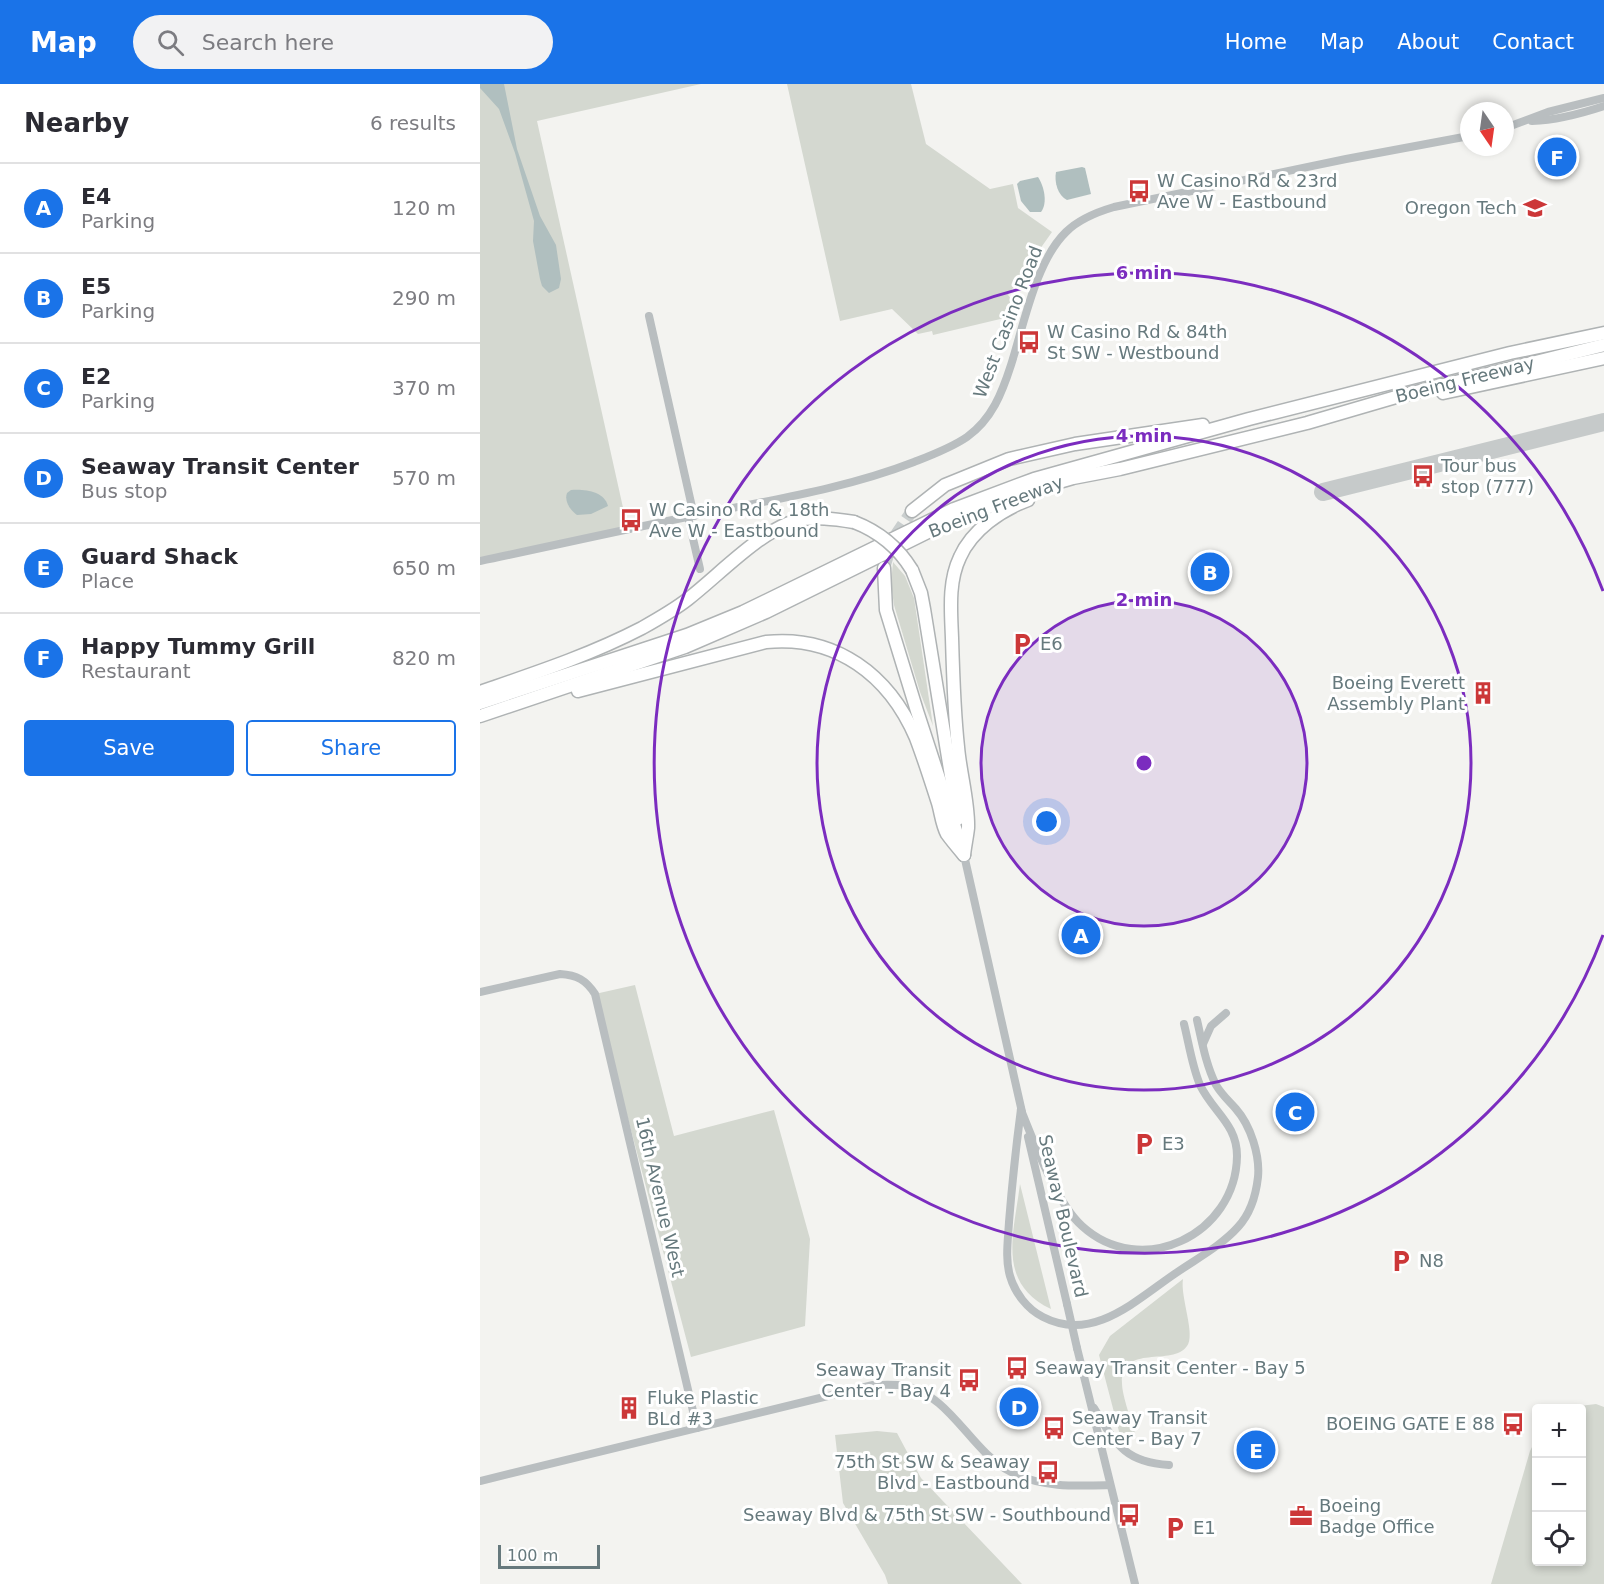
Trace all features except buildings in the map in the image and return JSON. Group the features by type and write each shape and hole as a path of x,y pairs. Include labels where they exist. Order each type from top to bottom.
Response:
{"highway":[{"path":"1510,353 1604,326"},
{"name":"Boeing Freeway","path":"480,703 695,632 753,607 926,521 984,496 1078,466 1249,419 1510,353 1604,333"},
{"name":"Boeing Freeway","path":"480,716 651,659 712,636 976,511 1073,478 1120,469 1307,423 1396,397 1604,345"},
{"path":"1307,423 1604,358"},
{"path":"912,511 945,485 1009,459 1139,433 1249,419"},
{"path":"964,855 968,827 958,747 951,608 955,572 960,556 986,525 1015,505 1120,469"},
{"path":"480,692 552,667 603,646 667,614 763,538 781,527 796,521 817,519 854,522 885,539 898,550 912,570 921,593 964,855"},
{"path":"884,568 886,610 964,855"},
{"path":"480,716 766,642 784,640 819,646 834,651 861,666 894,698 915,738 939,805 946,832 964,855"}],"street":[{"path":"1514,125 1548,112 1604,98"},
{"path":"1525,121 1551,121 1604,106"},
{"name":"West Casino Road","path":"480,561 802,495 874,476 925,458 965,438 980,427 992,411 1003,391 1044,264 1067,230 1082,220 1098,212 1346,159 1460,138"},
{"path":"649,316 700,569"},
{"name":"Seaway Boulevard","path":"964,855 1089,1400 1135,1584"},
{"name":"16th Avenue West","path":"480,992 560,974 572,974 589,984 595,994 697,1428"},
{"path":"1202,1044 1211,1026 1226,1013"},
{"path":"1021,1109 1013,1169 1008,1243 1010,1278 1022,1299 1044,1318 1070,1326 1096,1323 1117,1312 1224,1240 1243,1220 1253,1200 1258,1167 1249,1130 1237,1110 1225,1099 1217,1086 1209,1069 1197,1020"},
{"path":"1021,1109 1040,1157 1072,1217 1090,1233 1111,1244 1134,1250 1167,1247 1188,1239 1209,1222 1225,1202 1234,1180 1237,1157 1234,1136 1229,1125 1201,1087 1184,1024"},
{"path":"480,1482 873,1385 906,1386 924,1393 937,1402 995,1463 1011,1473 1030,1480 1059,1485 1110,1485"},
{"path":"1089,1400 1125,1452 1153,1464 1169,1465"}],"shaded area":[{"path":"480,84 701,84 537,121 628,530 480,561"},
{"path":"480,84 504,84 517,149 540,216 556,245 561,279 559,288 549,293 542,286 540,279 533,241 534,221 515,153 499,109 480,88"},
{"path":"787,84 911,84 926,144 990,189 1013,184 1018,208 1052,232 1040,249 1029,278 1017,282 1008,295 1017,306 1013,316 933,335 932,331 918,334 892,309 840,321"},
{"path":"1085,168 1091,194 1067,200 1057,188 1056,172"},
{"path":"1038,177 1042,185 1044,204 1041,212 1030,212 1021,201 1017,184 1020,181"},
{"path":"571,490 598,494 608,506 591,514 577,515 567,502 567,493"},
{"path":"893,562 905,576 914,598 933,726 920,692 894,605 891,584"},
{"path":"635,985 674,1136 774,1110 810,1239 805,1326 691,1357 595,994"},
{"path":"1020,1184 1051,1309 1034,1298 1022,1285 1015,1271 1013,1238"},
{"path":"1183,1279 1189,1341 1180,1352 1138,1359 1130,1363 1124,1371 1122,1388 1136,1436 1121,1439 1099,1355 1110,1336"},
{"path":"1596,1404 1604,1407 1604,1584 1491,1584 1532,1447 1532,1566 1586,1566 1586,1405"},
{"path":"877,1431 897,1433 921,1478 1022,1584 888,1584 843,1503 835,1435"}],"taxiway":[{"path":"1323,492 1604,422"}],"tunnel":[{"path":"884,568 893,539 912,511"}],"place":[{"name":"Happy Tummy Grill","path":"1557,157"},
{"name":"W Casino Rd & 23rd Ave W - Eastbound","path":"1139,191"},
{"name":"Oregon Tech","path":"1535,208"},
{"name":"W Casino Rd & 84th St SW - Westbound","path":"1029,342"},
{"name":"Tour bus stop (777)","path":"1423,476"},
{"name":"W Casino Rd & 18th Ave W - Eastbound","path":"631,520"},
{"name":"E5","path":"1210,572"},
{"name":"E6","path":"1022,644"},
{"name":"Boeing Everett Assembly Plant","path":"1483,693"},
{"name":"E4","path":"1081,935"},
{"name":"E2","path":"1295,1112"},
{"name":"E3","path":"1144,1144"},
{"name":"N8","path":"1401,1261"},
{"name":"Seaway Transit Center - Bay 5","path":"1017,1368"},
{"name":"Seaway Transit Center - Bay 4","path":"969,1380"},
{"name":"Seaway Transit Center","path":"1019,1407"},
{"name":"Fluke Plastic BLd #3","path":"629,1408"},
{"name":"BOEING GATE E 88","path":"1513,1424"},
{"name":"Seaway Transit Center - Bay 7","path":"1054,1428"},
{"name":"Guard Shack","path":"1256,1450"},
{"name":"75th St SW & Seaway Blvd - Eastbound","path":"1048,1472"},
{"name":"Seaway Blvd & 75th St SW - Southbound","path":"1129,1515"},
{"name":"Boeing Badge Office","path":"1301,1516"},
{"name":"E1","path":"1175,1528"}]}
